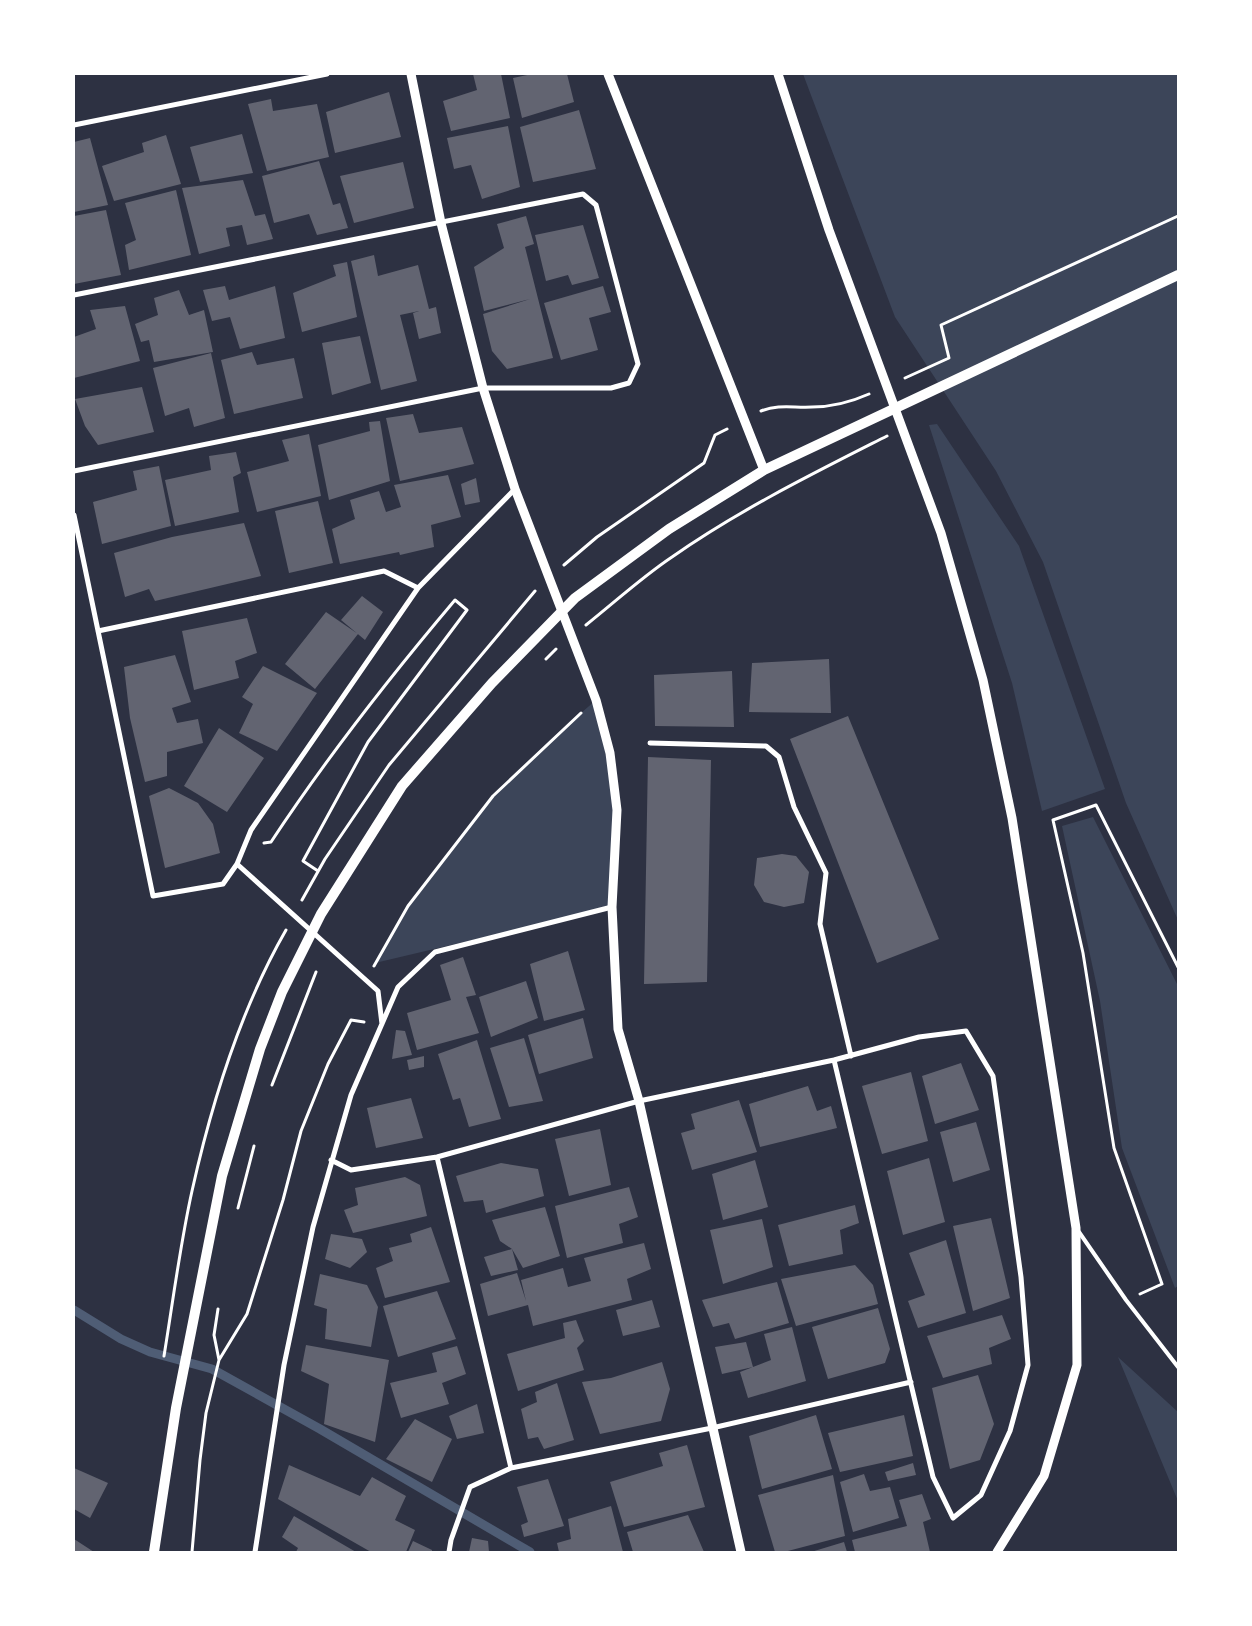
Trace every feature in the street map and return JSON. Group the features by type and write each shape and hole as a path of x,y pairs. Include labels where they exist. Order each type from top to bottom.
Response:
{"main road":[{"path":"154,1552 176,1408 222,1176 260,1049 302,950 321,914 402,786 492,683 575,598 669,529 764,470 1178,275"}],"street":[{"path":"74,125 327,74"},
{"path":"411,74 441,222 483,388 515,489 596,700 610,753 617,810 612,906 618,1029 639,1101 741,1552"},
{"path":"608,74 764,470"},
{"path":"778,74 830,230 941,534 983,680 1012,818 1076,1228 1077,1365 1044,1476 997,1552"},
{"path":"74,295 583,194 596,205 638,364 629,383 611,388 483,388 74,471"},
{"path":"74,515 153,896 222,884 237,864 251,830 418,588 515,489"},
{"path":"98,631 384,571 418,588"},
{"path":"650,743 766,746 779,757 794,806 826,873 820,924 852,1056"},
{"path":"237,864 378,991 382,1025"},
{"path":"255,1552 284,1366 313,1227 351,1095 398,987 435,952 612,906"},
{"path":"331,1160 351,1170 437,1157 639,1101 852,1056 919,1037 966,1031 993,1076 1022,1277 1028,1365 1010,1431 981,1495 953,1518 933,1477 834,1060"},
{"path":"437,1157 511,1468"},
{"path":"449,1552 451,1540 470,1487 511,1468 712,1428 911,1382"}],"lane":[{"path":"1076,1228 1126,1300 1178,1367"}],"path":[{"path":"922,370 950,358 941,325 1178,216"},
{"path":"559,569 597,537 704,463 715,435 774,406 812,407 850,402"},
{"path":"579,630 679,552 798,481 871,444"},
{"path":"299,906 318,871 389,764 455,683 498,636 527,599 540,587"},
{"path":"244,846 271,842 310,783 366,707 454,600 467,610 368,742 302,861 318,871"},
{"path":"545,660 558,648"},
{"path":"378,991 374,966 408,906 493,796 550,740 596,700"},
{"path":"1126,1300 1162,1284 1114,1148 1083,953 1053,820 1096,804 1178,967"},
{"path":"170,1320 192,1191 222,1078 258,986 286,929"},
{"path":"270,1093 296,1018 319,967"},
{"path":"192,1552 206,1413 219,1360 247,1314 302,1131 328,1064 351,1020 382,1025"},
{"path":"237,1211 256,1139"},
{"path":"218,1306 214,1335 219,1360"}],"shaded area":[{"path":"803,74 1178,74 1178,920 1126,803 1043,562 996,471 895,317"},
{"path":"937,424 1019,546 1105,789 1042,811 1012,683 929,425"},
{"path":"596,700 617,810 612,907 375,963 408,906 493,796 550,740"},
{"path":"1093,817 1178,986 1178,1286 1175,1288 1122,1148 1100,1001 1062,826"},
{"path":"1118,1357 1178,1412 1178,1501"}],"building":[{"path":"473,74 501,74 510,118 451,131 443,101 477,90"},
{"path":"532,74 567,74 574,102 522,118 513,78"},
{"path":"389,92 401,137 335,153 326,112"},
{"path":"271,99 273,111 317,104 329,157 267,171 248,104"},
{"path":"579,110 596,169 533,182 520,127"},
{"path":"508,126 520,187 482,199 471,165 454,169 447,138"},
{"path":"242,134 253,173 200,182 190,147"},
{"path":"166,135 181,184 114,201 102,166 144,152 142,143"},
{"path":"90,138 108,205 74,212 74,142"},
{"path":"319,161 333,205 340,203 348,228 317,235 309,214 274,223 262,176"},
{"path":"403,162 414,208 354,223 340,176"},
{"path":"243,180 255,216 265,214 273,239 247,245 242,225 226,228 230,246 199,254 182,188"},
{"path":"176,190 191,255 129,270 125,245 136,240 125,203"},
{"path":"106,210 121,275 74,284 74,216"},
{"path":"526,216 534,244 525,247 553,358 507,369 492,351 483,314 530,299 484,311 474,267 504,248 497,224"},
{"path":"583,225 599,278 572,285 568,275 546,281 535,235"},
{"path":"374,255 378,276 418,265 429,309 436,307 441,333 419,339 413,313 419,311 400,315 417,381 381,390 351,261"},
{"path":"347,262 357,317 302,332 293,293 336,276 333,265"},
{"path":"225,286 229,300 275,286 285,338 240,349 230,317 212,321 203,290"},
{"path":"603,286 611,312 589,318 598,350 561,360 544,303"},
{"path":"179,290 189,315 204,310 213,352 154,362 149,340 141,342 135,324 158,315 154,298"},
{"path":"125,306 140,361 74,378 74,337 96,329 90,310"},
{"path":"360,336 371,383 332,395 322,343"},
{"path":"252,352 257,365 294,358 303,398 234,414 221,360"},
{"path":"211,353 225,418 194,427 189,408 165,416 153,368"},
{"path":"142,387 154,432 98,445 85,426 75,399"},
{"path":"413,414 419,433 462,427 474,464 400,481 386,418"},
{"path":"380,421 390,481 329,500 318,445 370,431 369,422"},
{"path":"309,434 321,496 257,512 247,472 289,461 282,440"},
{"path":"236,452 241,473 233,477 239,512 175,526 165,480 211,470 209,456"},
{"path":"159,466 171,526 102,544 93,502 137,490 133,471"},
{"path":"448,475 461,517 431,525 434,547 400,555 399,552 340,564 332,529 355,519 350,500 379,491 386,512 401,507 394,485"},
{"path":"476,478 480,502 465,505 461,484"},
{"path":"318,501 333,563 289,573 275,511"},
{"path":"244,523 261,576 155,601 149,589 125,597 114,553 172,537"},
{"path":"362,596 383,612 365,640 341,620"},
{"path":"326,612 358,634 315,689 285,664"},
{"path":"247,618 257,653 235,661 239,678 194,690 182,631"},
{"path":"175,655 191,702 172,708 177,723 198,719 203,743 167,752 167,776 145,782 130,718 124,667"},
{"path":"829,659 831,713 749,712 752,663"},
{"path":"263,666 317,693 277,751 239,733 253,704 242,697"},
{"path":"732,671 734,727 655,726 654,675"},
{"path":"848,716 939,939 877,963 790,739"},
{"path":"219,728 264,758 227,812 184,786"},
{"path":"648,757 711,760 707,982 644,984"},
{"path":"169,788 198,803 213,824 220,853 165,868 149,796"},
{"path":"782,854 796,856 809,872 804,903 784,907 764,902 754,885 757,858"},
{"path":"568,951 585,1010 544,1021 530,964"},
{"path":"463,957 476,995 466,997 479,1033 417,1050 407,1013 451,1000 440,965"},
{"path":"526,981 538,1018 491,1037 479,997"},
{"path":"583,1018 593,1058 539,1074 528,1035"},
{"path":"396,1030 405,1031 412,1055 392,1059"},
{"path":"524,1038 543,1101 509,1107 490,1048"},
{"path":"477,1040 501,1119 469,1127 460,1098 453,1100 438,1054"},
{"path":"424,1056 424,1067 409,1070 407,1060"},
{"path":"961,1063 979,1110 935,1124 922,1076"},
{"path":"911,1072 928,1141 882,1154 862,1086"},
{"path":"808,1086 817,1111 831,1106 837,1128 760,1147 749,1104"},
{"path":"411,1098 423,1138 376,1148 367,1108"},
{"path":"739,1100 757,1152 692,1170 681,1133 695,1129 691,1114"},
{"path":"976,1122 990,1170 953,1182 940,1132"},
{"path":"600,1129 611,1185 569,1196 555,1139"},
{"path":"929,1158 945,1222 903,1235 887,1171"},
{"path":"755,1160 768,1207 723,1220 712,1174"},
{"path":"501,1163 538,1169 544,1196 486,1213 483,1200 464,1202 456,1176"},
{"path":"405,1177 420,1185 427,1216 353,1233 344,1210 358,1205 355,1188"},
{"path":"629,1187 638,1217 619,1224 623,1243 567,1258 555,1206"},
{"path":"855,1205 859,1223 840,1230 843,1254 789,1266 778,1225"},
{"path":"545,1207 560,1256 523,1268 512,1249 500,1241 492,1220"},
{"path":"991,1218 1010,1298 973,1311 953,1226"},
{"path":"762,1219 773,1267 723,1284 710,1230"},
{"path":"431,1227 450,1282 385,1298 376,1268 393,1261 389,1248 412,1242 410,1234"},
{"path":"331,1234 362,1239 367,1252 350,1268 325,1259"},
{"path":"946,1240 966,1313 918,1328 908,1301 925,1295 909,1253"},
{"path":"644,1243 651,1269 627,1279 632,1300 533,1326 528,1305 488,1316 480,1284 517,1273 526,1301 521,1280 563,1268 568,1287 591,1281 584,1258"},
{"path":"512,1249 518,1270 491,1276 484,1257"},
{"path":"855,1265 873,1285 878,1304 796,1326 781,1279"},
{"path":"320,1274 367,1285 378,1307 371,1347 325,1339 327,1309 314,1305"},
{"path":"777,1282 789,1323 735,1339 729,1323 713,1327 702,1300"},
{"path":"437,1291 456,1339 398,1357 383,1306"},
{"path":"652,1300 660,1327 623,1336 616,1310"},
{"path":"878,1308 890,1349 885,1363 828,1379 812,1327"},
{"path":"1002,1315 1011,1339 989,1348 992,1364 943,1378 927,1336"},
{"path":"576,1320 584,1341 577,1348 584,1370 518,1391 507,1354 565,1338 563,1323"},
{"path":"792,1327 806,1381 748,1398 740,1372 771,1360 764,1334"},
{"path":"746,1342 753,1367 722,1374 715,1347"},
{"path":"306,1345 389,1360 375,1442 324,1424 329,1384 301,1371"},
{"path":"457,1346 466,1374 442,1383 449,1404 401,1418 390,1383 437,1372 432,1353"},
{"path":"662,1362 670,1389 661,1421 600,1434 582,1382 611,1378"},
{"path":"978,1375 994,1424 980,1460 950,1469 932,1388"},
{"path":"557,1383 574,1440 544,1449 538,1437 528,1439 521,1409 537,1402 535,1392"},
{"path":"477,1404 484,1433 457,1439 449,1416"},
{"path":"816,1415 832,1469 762,1489 749,1436"},
{"path":"904,1415 913,1456 840,1472 828,1433"},
{"path":"415,1419 452,1439 432,1482 386,1459"},
{"path":"687,1445 705,1507 624,1527 610,1482 663,1466 659,1453"},
{"path":"913,1463 916,1475 888,1481 885,1472"},
{"path":"289,1465 360,1496 372,1477 406,1496 395,1520 415,1530 406,1552 371,1552 278,1499"},
{"path":"74,1468 108,1483 90,1518 74,1509"},
{"path":"864,1474 870,1491 890,1487 899,1518 853,1532 840,1482"},
{"path":"833,1475 845,1536 784,1552 775,1552 758,1495"},
{"path":"548,1479 564,1526 524,1537 521,1525 528,1522 517,1487"},
{"path":"922,1494 931,1519 923,1522 930,1552 855,1552 852,1540 907,1526 899,1500"},
{"path":"611,1506 623,1552 559,1552 557,1543 571,1539 568,1519"},
{"path":"688,1515 704,1552 633,1552 627,1532"},
{"path":"294,1516 356,1552 296,1552 298,1548 282,1537"},
{"path":"472,1538 488,1541 489,1552 469,1552"},
{"path":"74,1539 94,1552 74,1552"},
{"path":"413,1541 432,1550 432,1552 408,1552"},
{"path":"844,1542 847,1552 811,1552"}],"waterway":[{"path":"74,1310 121,1339 150,1352 212,1369 320,1429 530,1552"}]}
